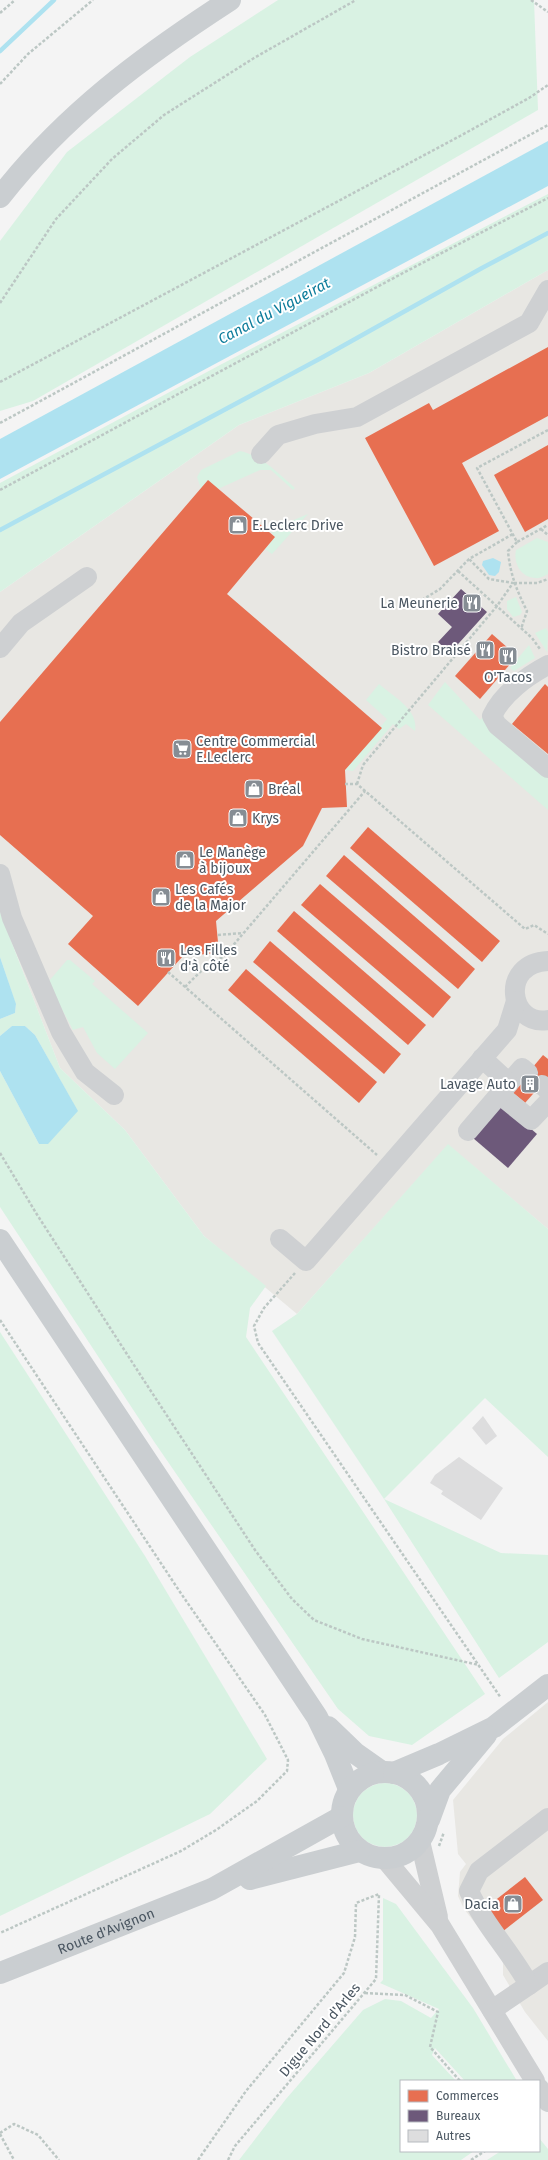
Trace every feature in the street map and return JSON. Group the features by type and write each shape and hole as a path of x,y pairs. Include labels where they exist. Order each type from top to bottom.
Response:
{"main road":[{"path":"0,197 25,165 106,87 162,44 230,0"},
{"path":"0,1240 317,1717 335,1754 349,1789"},
{"path":"494,1727 439,1754 388,1772 371,1774 361,1779 349,1789 343,1802 341,1817 347,1836 360,1851 371,1857 385,1859 404,1854 424,1832 440,1790 494,1727 548,1685"},
{"path":"317,1717 355,1753 388,1772 407,1778 417,1786 424,1797 428,1810 424,1832"},
{"path":"212,1889 341,1817"},
{"path":"212,1889 360,1851"},
{"name":"Route d'Avignon","path":"0,1973 212,1889"}],"street":[{"path":"262,454 278,435 315,424 358,418 528,323 548,290"},
{"path":"0,648 21,623 87,578"},
{"path":"546,660 501,702 492,716 497,725 548,768"},
{"path":"0,874 12,918 60,1032 85,1072 114,1095"},
{"path":"542,1020 528,1016 516,1001 514,991 516,981 521,972 529,965 548,961"},
{"path":"280,1239 306,1261 388,1164 507,1030 516,1001"},
{"path":"507,1030 542,1020"},
{"path":"468,1131 504,1088 522,1068 541,1087 531,1120 504,1088 482,1058"},
{"path":"529,1985 518,1964 476,1907 469,1891 479,1871 548,1818"},
{"path":"424,1832 440,1925"},
{"path":"385,1859 440,1925 534,2080"},
{"path":"492,2010 548,1972"},
{"path":"540,2090 548,2102"}],"path":[{"path":"0,13 15,0"},
{"path":"0,84 28,54 93,0"},
{"path":"0,303 56,219 112,159 164,115 254,58 356,0"},
{"path":"531,0 548,12"},
{"path":"0,382 529,98 548,85"},
{"path":"0,423 548,125"},
{"path":"0,490 403,273 548,198"},
{"path":"517,542 477,468 548,430"},
{"path":"521,628 527,611 513,583 508,552 517,542 548,525"},
{"path":"541,529 548,535"},
{"path":"422,600 440,589 469,559 513,534"},
{"path":"469,559 489,579 513,583 537,583 548,579"},
{"path":"458,571 532,638 546,660"},
{"path":"357,784 363,765 497,606 513,583"},
{"path":"345,784 357,784 525,929 534,925 548,934"},
{"path":"185,987 200,972 224,956 365,791"},
{"path":"218,935 243,933"},
{"path":"168,972 388,1164"},
{"path":"0,1153 36,1213 255,1550 292,1599 314,1620 362,1639 479,1665"},
{"path":"306,1261 264,1308 254,1326 258,1343 511,1713"},
{"path":"0,1320 180,1592 265,1715 288,1760 287,1771 257,1801 216,1830 181,1851 0,1933"},
{"name":"Digue Nord d'Arles","path":"198,2160 246,2091 344,1972 355,1937 356,1903 379,1894 376,1979 235,2146 228,2160"},
{"path":"364,1993 405,1995 438,2012 430,2047 459,2080"},
{"path":"14,2160 0,2133 14,2124 38,2135 59,2160"},
{"path":"471,2160 483,2152"}],"shaded area":[{"path":"548,270 548,1229 448,1145 297,1314 204,1236 125,1130 60,1068 0,912 0,592 239,425 369,373"},
{"path":"548,1702 548,2041 525,2012 503,1975 503,1963 498,1952 464,1909 458,1896 460,1872 466,1864 458,1854 453,1800 503,1739"}],"green space":[{"path":"278,0 534,0 538,110 33,401 0,411 0,241 67,152 190,57"},
{"path":"548,194 548,270 369,373 239,425 0,592 0,483 220,365"},
{"path":"240,451 248,453 263,461 295,488 293,490 271,470 260,470 218,489 208,480 201,489 197,477 201,470"},
{"path":"308,514 272,554 265,549 275,537 270,530"},
{"path":"537,538 548,542 548,574 537,578 522,573 517,565 515,555 516,550"},
{"path":"516,597 522,612 520,615 513,617 507,609 507,601"},
{"path":"546,628 548,632 547,652 535,633"},
{"path":"529,645 535,658 514,671 510,668"},
{"path":"445,682 480,720 483,717 548,772 548,810 428,705"},
{"path":"379,684 404,704 409,710 415,723 415,731 406,724 399,729 393,724 353,771 345,770 387,719 366,700"},
{"path":"0,912 60,1068 125,1130 204,1236 266,1286 250,1308 246,1337 485,1694 412,1745 369,1736 338,1709 155,1443 0,1207 0,1071 39,1144 77,1110 35,1035 25,1026 12,1026 0,1036 0,1019 15,1013 16,1005 0,957"},
{"path":"67,960 70,960 95,981 92,984 148,1033 115,1069 97,1053 83,1027 73,1030 49,985 49,981"},
{"path":"448,1144 548,1229 548,1457 485,1398 384,1499 272,1331 297,1314"},
{"path":"0,1332 145,1556 267,1759 210,1814 0,1916"},
{"path":"384,1499 501,1553 548,1555 548,1642 499,1678"},
{"path":"379,1783 391,1783 408,1792 415,1803 417,1815 415,1827 408,1838 391,1847 379,1847 367,1842 358,1833 353,1821 353,1809 358,1797 367,1788"},
{"path":"383,1898 396,1904 473,2008 516,2080 464,2080 435,2048 432,2055 455,2080 400,2080 400,2152 473,2152 461,2160 239,2160 286,2099 363,2010 385,1999 401,2001 431,2018 439,2009 380,1983 383,1980"},
{"path":"540,2139 548,2149 548,2160 487,2160 499,2152 540,2152"}],"water":[{"name":"Canal du Vigueirat","path":"548,141 548,186 0,479 0,439"},
{"path":"493,558 501,562 499,572 495,576 489,575 482,565 483,561"},
{"path":"0,957 16,1004 15,1013 0,1019"},
{"path":"12,1026 25,1026 35,1035 78,1111 48,1144 39,1144 0,1071 0,1036"}],"building: Commerces":[{"path":"548,347 548,416 462,463 499,531 434,566 365,438 429,403 433,410"},
{"path":"548,445 548,519 525,532 494,475"},
{"name":"Centre Commercial E.Leclerc","path":"208,480 275,537 227,594 382,728 345,770 347,807 322,808 303,846 216,921 219,953 183,956 138,1006 68,944 93,916 0,835 0,722"},
{"path":"492,634 517,656 480,699 455,676"},
{"path":"545,684 548,687 548,754 512,724"},
{"path":"368,827 500,941 482,962 350,848"},
{"path":"344,855 475,969 458,989 326,876"},
{"path":"320,884 451,997 433,1018 301,905"},
{"path":"294,911 426,1025 408,1045 277,931"},
{"path":"270,941 401,1054 384,1074 253,962"},
{"path":"246,969 377,1082 359,1103 228,990"},
{"name":"Lavage Auto","path":"543,1055 548,1059 548,1077 525,1103 512,1092"},
{"name":"Dacia","path":"525,1877 543,1900 502,1932 484,1909"}],"building: Bureaux":[{"name":"La Meunerie","path":"461,589 487,612 450,653 438,642 452,627 438,614"},
{"path":"502,1104 537,1134 508,1168 473,1138"}],"building: Autres":[{"path":"483,1416 497,1436 486,1445 472,1428"},
{"path":"459,1457 503,1488 481,1520 441,1494 443,1491 430,1483 435,1475"}],"waterway":[{"path":"0,51 54,0"},
{"path":"0,530 323,357 482,268 548,233"}],"place":[{"name":"E.Leclerc Drive","path":"238,525"},
{"name":"La Meunerie","path":"472,603"},
{"name":"Bistro Braisé","path":"485,650"},
{"name":"O'Tacos","path":"508,656"},
{"name":"Centre Commercial E.Leclerc","path":"182,749"},
{"name":"Bréal","path":"254,789"},
{"name":"Krys","path":"238,818"},
{"name":"Le Manège à bijoux","path":"185,860"},
{"name":"Les Cafés de la Major","path":"161,897"},
{"name":"Les Filles d'à côté","path":"166,958"},
{"name":"Lavage Auto","path":"530,1084"},
{"name":"Dacia","path":"513,1904"}]}
